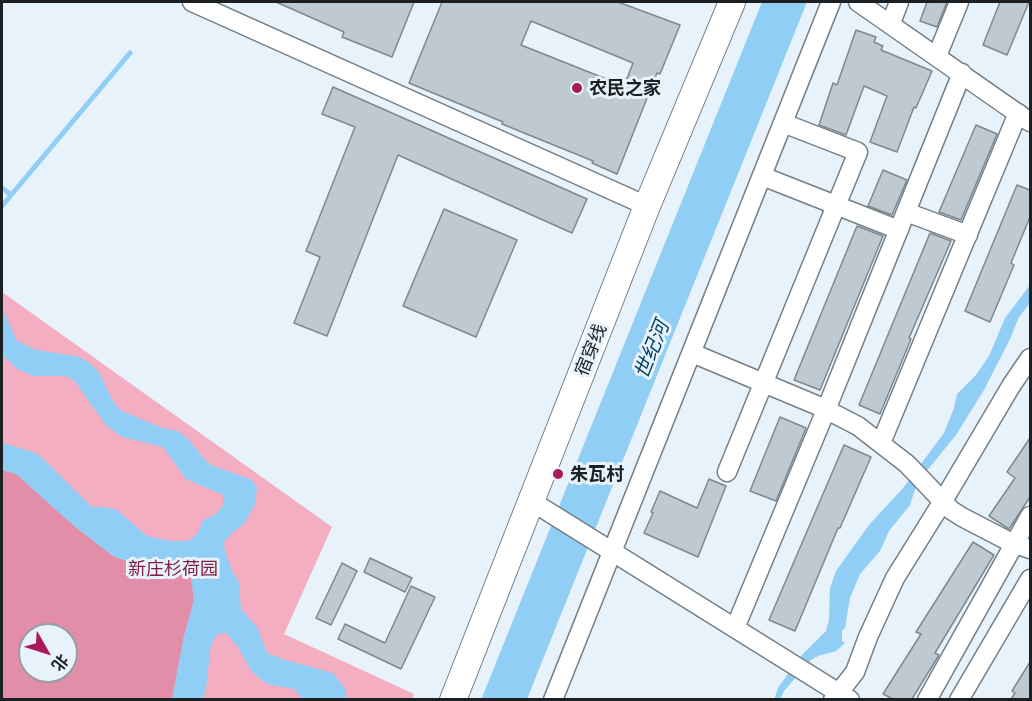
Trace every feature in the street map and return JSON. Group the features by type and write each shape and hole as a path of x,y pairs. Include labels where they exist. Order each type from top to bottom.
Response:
{"main road":[{"name":"宿穿线","path":"453,699 539,505 647,206 732,2"}],"street":[{"path":"192,2 647,206"},
{"path":"553,699 610,550 692,353 831,2"},
{"path":"858,2 1024,118 968,235 881,443"},
{"path":"891,23 899,2"},
{"path":"937,56 959,2"},
{"path":"735,628 962,74"},
{"path":"727,472 858,152 783,123"},
{"path":"762,176 899,230"},
{"path":"906,212 968,235"},
{"path":"692,353 858,426 912,468 943,501 962,517 1023,546"},
{"path":"539,505 840,697 855,672 895,578 1030,358"},
{"path":"927,699 1023,546 1030,516"},
{"path":"959,699 1030,579"}],"green space":[{"name":"新庄杉荷园","path":"2,292 332,527 284,634 414,694 412,699 2,699"},
{"path":"2,470 16,474 74,526 113,556 143,567 168,570 178,565 190,570 194,600 184,636 172,699 2,699"}],"water":[{"name":"世纪河","path":"762,2 807,2 527,699 481,700"},
{"path":"1030,285 1030,303 1019,317 984,390 956,435 917,483 910,505 889,531 880,551 860,574 850,598 845,628 842,630 842,641 845,643 836,651 811,660 784,691 780,699 774,700 778,688 800,657 826,631 829,620 830,588 836,571 869,525 903,488 944,433 957,394 976,375 989,356 1005,318"},
{"path":"2,308 17,341 36,350 76,356 87,361 98,371 114,403 122,411 162,428 178,431 211,465 252,480 257,488 255,504 244,524 224,542 225,552 239,582 241,609 257,627 267,653 333,673 345,689 347,699 303,699 294,689 267,684 252,672 237,646 226,633 217,634 210,649 203,699 172,699 184,636 194,600 190,570 178,565 168,570 143,567 113,556 74,526 16,474 2,470 2,443 39,455 92,507 117,510 147,536 170,541 188,541 198,533 203,520 216,514 223,505 223,495 186,479 163,447 122,437 105,424 74,380 65,376 34,376 17,369 2,355"}],"building":[{"path":"276,2 414,2 392,57 342,37 344,32"},
{"path":"442,2 618,2 680,25 660,74 657,73 617,174 592,163 593,161 409,83","holes":["531,21 633,63 624,86 521,45"]},
{"path":"927,2 947,2 937,27 920,21"},
{"path":"1000,2 1029,2 1007,55 983,45"},
{"path":"856,30 876,37 874,42 883,46 881,50 932,71 916,108 914,107 897,152 870,142 887,96 864,86 846,135 819,125 833,83 837,85"},
{"path":"333,87 587,199 572,233 398,155 327,336 294,323 320,257 306,251 355,127 322,114"},
{"path":"976,125 997,134 961,220 939,212"},
{"path":"883,170 907,180 892,215 868,206"},
{"path":"1017,185 1030,190 1030,217 1011,263 1014,265 990,322 965,311"},
{"path":"444,209 517,240 476,337 403,306"},
{"path":"857,226 883,236 820,390 794,380"},
{"path":"930,233 951,241 909,338 911,339 880,414 859,405"},
{"path":"780,417 806,428 776,501 750,491"},
{"path":"1030,438 1030,497 1009,529 989,516 1015,478 1007,472"},
{"path":"844,445 871,457 840,528 838,528 795,631 769,620"},
{"path":"709,479 726,486 698,557 644,533 660,491 697,508"},
{"path":"973,542 994,555 935,653 939,655 912,699 893,699 883,694 921,634 916,632"},
{"path":"370,558 412,578 405,592 364,572"},
{"path":"342,563 357,571 331,625 316,618"},
{"path":"411,586 435,597 401,669 338,639 345,624 385,643"},
{"path":"1030,662 1030,699 1011,699 1015,693 1012,691"}],"waterway":[{"path":"2,206 130,53"},
{"path":"2,188 11,195"}],"place":[{"name":"农民之家","path":"577,88"},
{"name":"朱瓦村","path":"558,474"}]}
